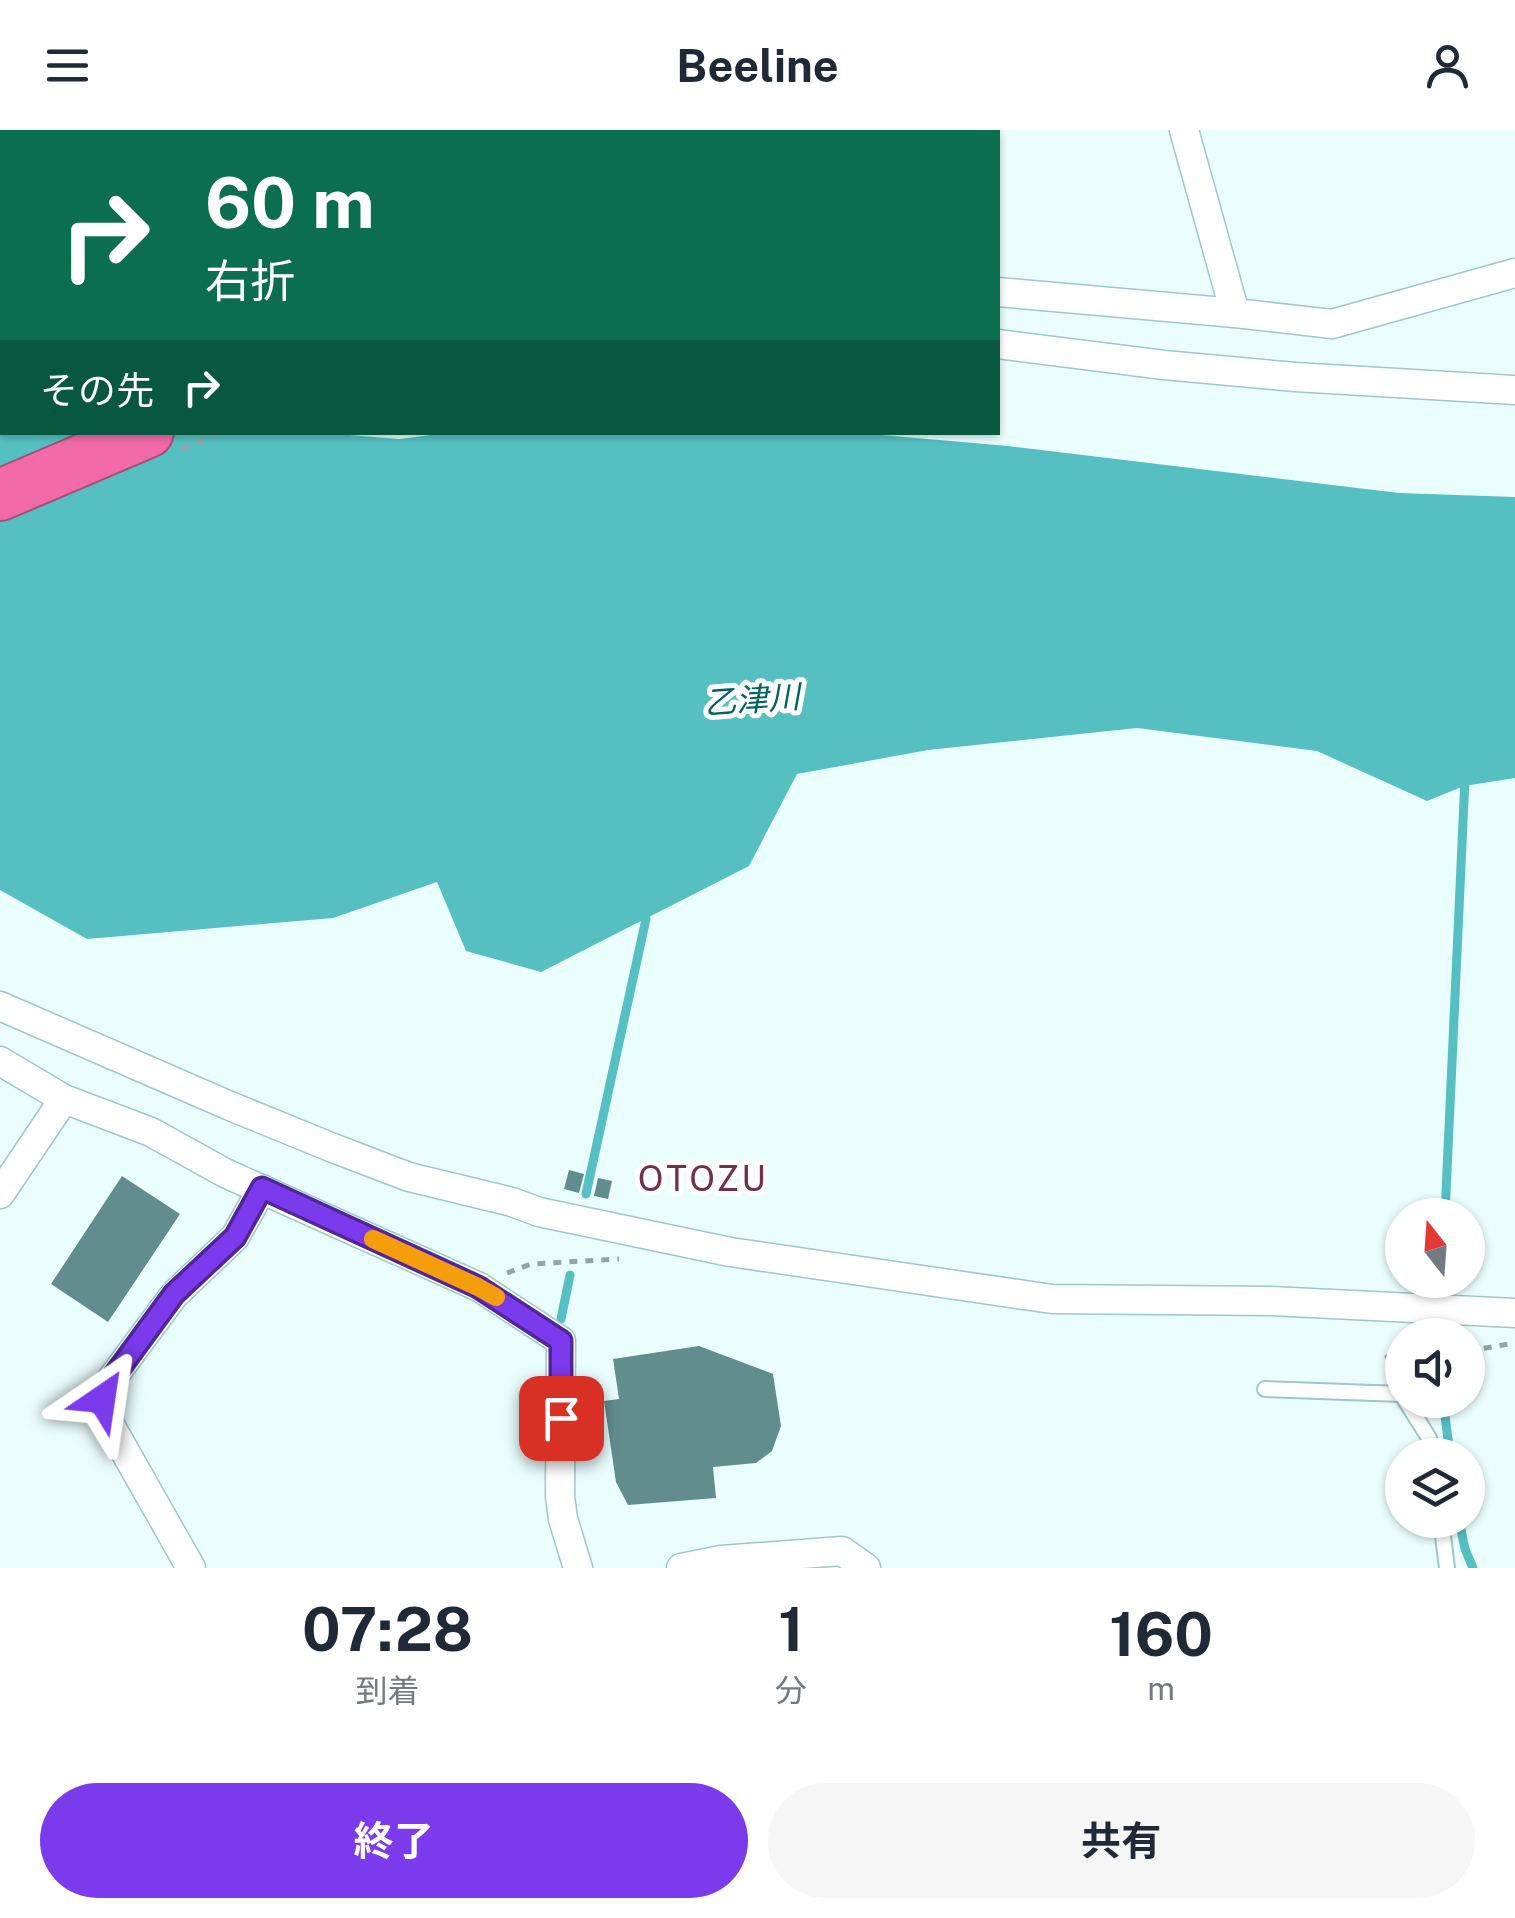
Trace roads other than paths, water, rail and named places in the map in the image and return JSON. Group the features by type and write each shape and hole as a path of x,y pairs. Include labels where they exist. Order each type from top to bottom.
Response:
{"highway":[{"path":"0,496 141,435"}],"street":[{"path":"1184,130 1234,313"},
{"path":"1000,292 1332,324 1515,273"},
{"path":"1000,344 1295,377 1515,390"},
{"path":"0,1006 230,1106 409,1177 539,1212 730,1252 1052,1300 1272,1301 1515,1313"},
{"path":"0,1061 64,1099 151,1132 225,1173 486,1291 561,1341 560,1496 578,1568"},
{"path":"0,1194 64,1099"},
{"path":"191,1568 110,1427 102,1399 111,1380 174,1294 235,1237 262,1188"},
{"path":"681,1568 721,1560 842,1550 866,1568"}],"lane":[{"path":"1265,1389 1385,1393"},
{"path":"1443,1538 1447,1568"}],"water":[{"name":"乙津川","path":"0,435 349,435 400,439 430,435 881,435 1008,446 1399,493 1515,497 1515,778 1464,786 1427,801 1317,751 1137,728 928,750 797,774 749,866 541,972 466,951 437,882 333,918 87,939 0,890"}],"waterway":[{"path":"1446,1198 1465,778"},
{"path":"586,1194 646,919 640,910"},
{"path":"561,1319 570,1275"},
{"path":"1445,1418 1448,1438"},
{"path":"1463,1538 1473,1568"}],"district":[{"name":"OTOZU","path":"703,1179"}]}
